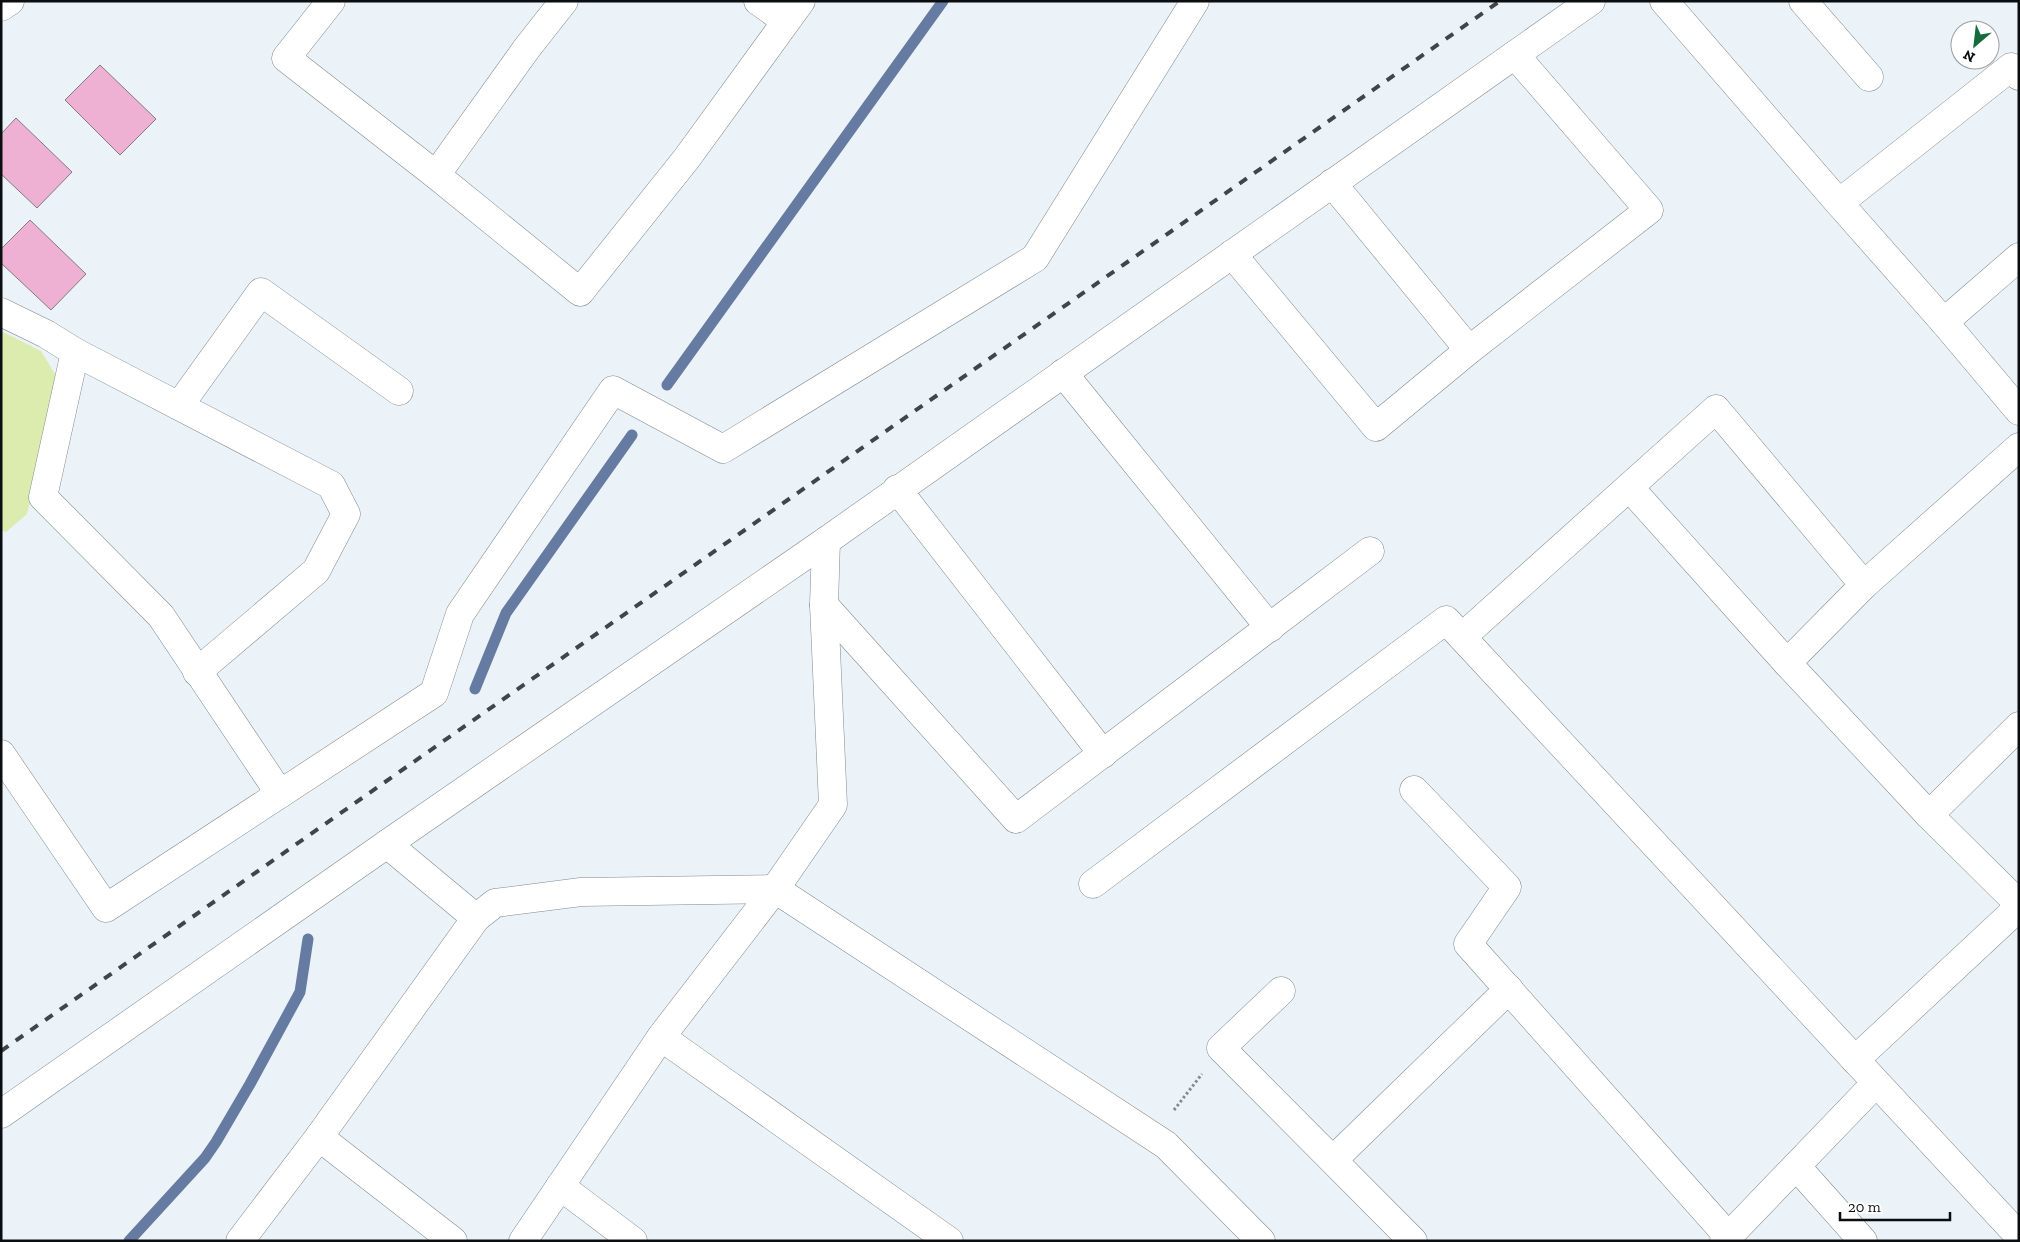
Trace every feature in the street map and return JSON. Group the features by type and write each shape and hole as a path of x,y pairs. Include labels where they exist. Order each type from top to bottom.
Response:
{"street":[{"path":"1,7 10,1"},
{"path":"331,1 286,58 436,175 580,292 687,158 794,11 758,1"},
{"path":"436,175 564,1"},
{"path":"5,769 106,908 434,693 460,614 612,390 723,449 1035,258 1195,1"},
{"path":"1,1114 826,540 1591,1"},
{"path":"1664,1 1944,322 2019,411"},
{"path":"1803,1 1869,76"},
{"path":"1232,254 1376,427 1469,350 1649,210 1515,55"},
{"path":"1839,203 2011,67 2019,76"},
{"path":"1332,183 1469,350"},
{"path":"1944,322 2019,257"},
{"path":"180,406 260,292 399,391"},
{"path":"1,312 332,485 346,514 316,571 198,672"},
{"path":"75,352 42,497 160,616 280,794"},
{"path":"1063,373 1270,628"},
{"path":"1462,637 1716,409 1864,585"},
{"path":"1787,663 1864,585 2019,447"},
{"path":"1629,487 1787,663 1929,815 2019,906 1855,1060"},
{"path":"897,489 1103,754"},
{"path":"523,1241 660,1037 775,889 833,805 824,605 826,540"},
{"path":"824,605 1016,820 1370,552"},
{"path":"1093,884 1446,620 2019,1236"},
{"path":"1929,815 2019,726"},
{"path":"1414,790 1507,887 1468,944 1726,1238 1876,1083"},
{"path":"387,844 476,918"},
{"path":"240,1241 319,1137 476,918 494,903 581,892 775,889 1166,1145 1261,1241"},
{"path":"1333,1160 1509,989"},
{"path":"1281,992 1221,1048 1413,1241"},
{"path":"660,1037 949,1241"},
{"path":"319,1137 452,1241"},
{"path":"1796,1166 1863,1241"},
{"path":"560,1186 633,1241"}],"path":[{"path":"1154,1137 1221,1048"}],"green space":[{"path":"1,331 41,351 58,379 27,514 6,532 1,530"}],"building":[{"path":"100,65 156,119 120,155 65,100"},
{"path":"16,118 72,172 37,208 1,174 1,134"},
{"path":"30,220 86,274 51,310 1,263 1,249"}],"waterway":[{"path":"667,385 943,1"},
{"path":"475,689 506,613 632,435"},
{"path":"129,1241 205,1158 216,1142 300,992 308,939"}],"railway":[{"path":"1,1051 1500,1"}]}
